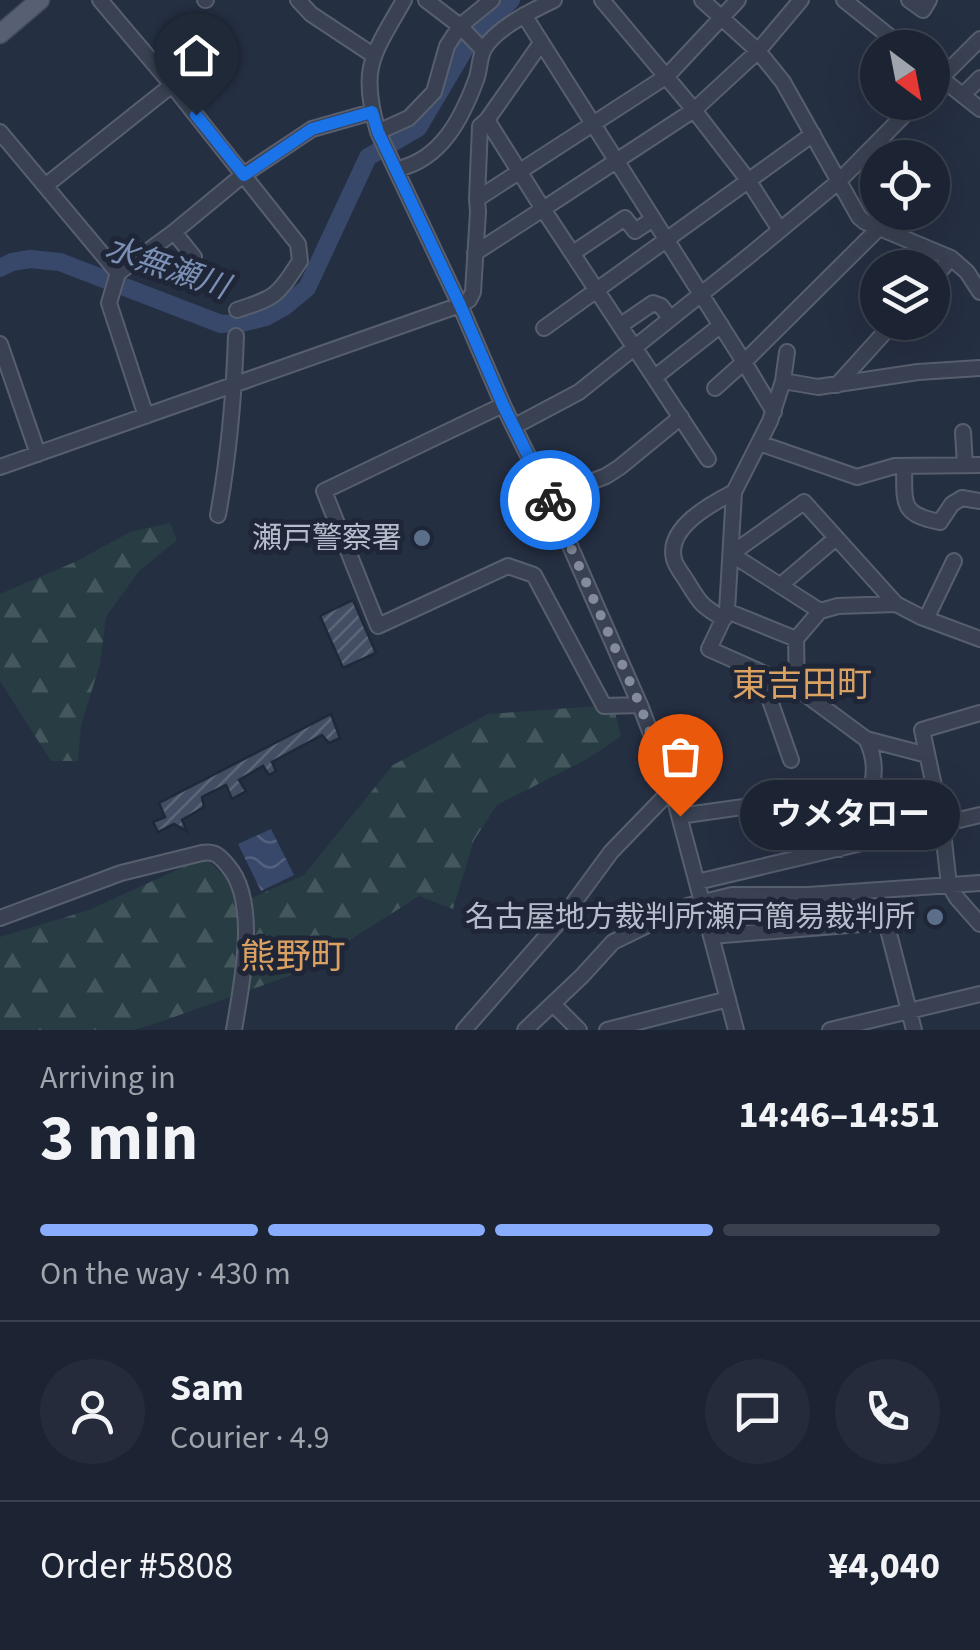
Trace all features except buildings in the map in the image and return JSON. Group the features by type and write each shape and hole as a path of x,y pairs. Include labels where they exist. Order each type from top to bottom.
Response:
{"main road":[{"path":"0,34 40,0"}],"street":[{"path":"100,0 298,244 300,261 282,289 268,300 237,310"},
{"path":"298,0 311,14 373,55"},
{"path":"404,0 373,55 369,71 372,112 378,132 549,498 640,705 680,816 736,1030"},
{"path":"426,0 483,50"},
{"path":"378,132 409,118 434,92 447,46 460,26 492,0"},
{"path":"397,169 418,162 449,134 464,109 483,50 496,36 524,15 554,0"},
{"path":"602,0 694,110 748,180 780,230"},
{"path":"702,0 758,51 783,82 860,218"},
{"path":"477,199 667,76 738,0"},
{"path":"476,253 694,110 758,51 801,0"},
{"path":"844,0 864,6 887,30"},
{"path":"909,0 923,10 929,0"},
{"path":"524,15 702,292 774,412"},
{"path":"950,65 980,38"},
{"path":"0,467 469,300 476,253 480,126 542,43"},
{"path":"963,95 980,78"},
{"path":"45,186 172,86"},
{"path":"950,87 980,110"},
{"path":"146,416 109,304 117,276 244,175 312,129 372,112"},
{"path":"486,120 708,459"},
{"path":"515,426 579,392 838,182 899,120"},
{"path":"0,132 117,276"},
{"path":"544,328 813,134"},
{"path":"573,253 625,218 635,231 653,219"},
{"path":"715,388 878,230"},
{"path":"885,230 951,258 980,292"},
{"path":"147,252 158,267 176,272 194,258 174,232"},
{"path":"621,325 654,303 662,306 670,318"},
{"path":"655,377 722,324"},
{"path":"218,514 227,464 236,336"},
{"path":"837,385 878,340"},
{"path":"0,344 38,454"},
{"path":"680,816 856,792 872,784 875,774 866,740 797,688 709,649 726,615 734,492 774,412 787,352"},
{"path":"783,380 818,387 918,372 980,368"},
{"path":"503,405 324,491 378,626 508,566 534,575 604,706 640,705"},
{"path":"549,498 606,476 681,417"},
{"path":"759,443 857,476 894,466 972,465 963,432"},
{"path":"904,466 904,503 915,516 940,522 952,504 962,498 980,501"},
{"path":"734,492 690,519 675,544 673,558 702,606 796,640"},
{"path":"730,554 804,502 896,604 980,639"},
{"path":"782,584 836,538"},
{"path":"730,554 820,611"},
{"path":"926,619 954,561"},
{"path":"797,688 796,640 820,611 838,606 896,604"},
{"path":"760,672 791,760"},
{"path":"980,713 922,730 942,823 950,885 980,924"},
{"path":"866,740 927,754"},
{"path":"464,1030 564,916 610,852 672,789"},
{"path":"840,850 835,807 936,791"},
{"path":"697,882 980,815"},
{"path":"0,918 120,873 210,852 220,856 233,872 244,905 242,990 234,1030"},
{"path":"525,1030 613,942 687,906 732,895 808,895 980,883"},
{"path":"712,936 886,922 914,1030"},
{"path":"830,1030 980,994"},
{"path":"607,1030 728,998"},
{"path":"553,1004 579,1030"}],"green space":[{"path":"170,523 177,540 139,571 106,617 100,664 81,725 78,761 51,761 0,681 0,594 77,561 130,532"},
{"path":"613,705 621,736 589,758 497,805 474,840 453,909 419,896 300,972 133,1030 0,1030 0,937 89,910 205,857 247,900 304,875 393,765 488,714"}],"water":[{"path":"271,829 294,875 261,891 238,844"}],"waterway":[{"name":"水無瀬川","path":"0,268 30,259 60,262 221,324 266,317 307,288 368,157 418,128 469,42 511,0"}],"way so far":[{"path":"550,500 640,705 680,816"}],"place":[{"name":"瀬戸警察署","path":"422,538"},
{"name":"ウメタロー","path":"680,816"},
{"name":"名古屋地方裁判所瀬戸簡易裁判所","path":"935,917"}],"district":[{"name":"東吉田町","path":"802,685"},
{"name":"熊野町","path":"293,957"}],"route":[{"path":"196,115 244,175 312,129 372,112 503,405 550,500"}]}
